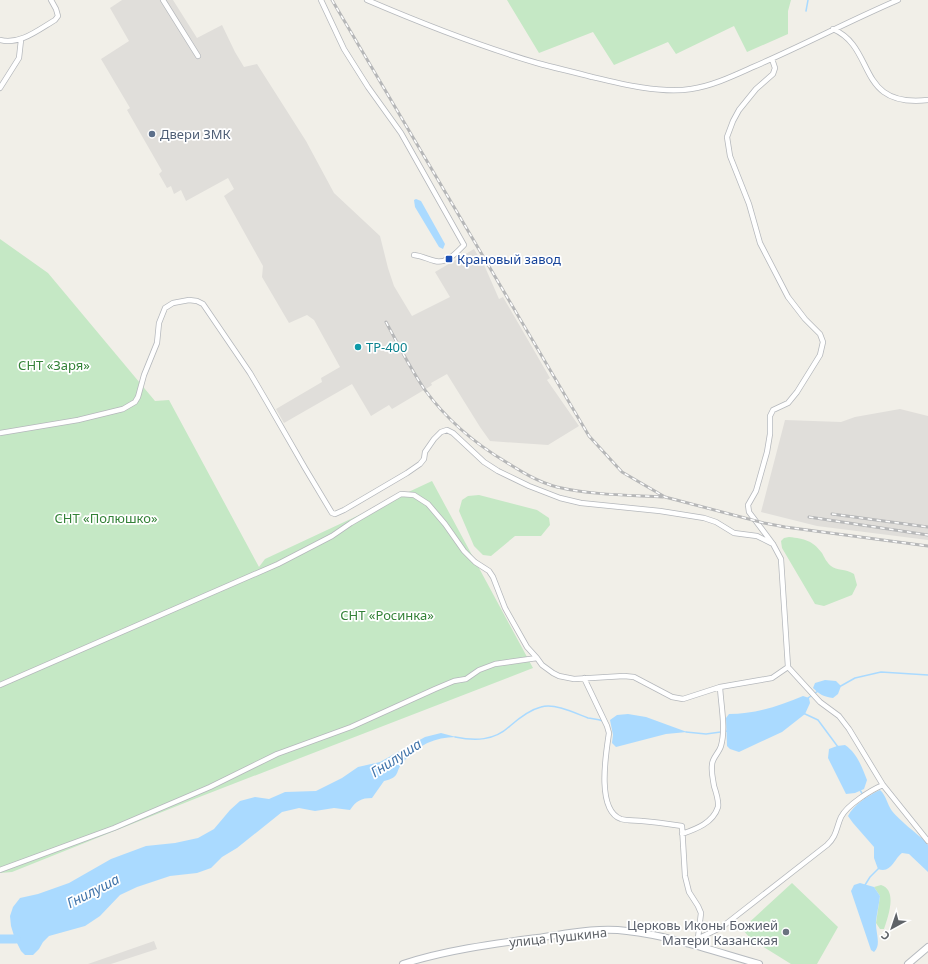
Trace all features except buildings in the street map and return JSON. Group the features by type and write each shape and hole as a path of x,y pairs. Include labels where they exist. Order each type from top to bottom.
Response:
{"main road":[{"name":"улица Пушкина","path":"403,964 446,952 579,932 625,931 659,936 759,964"},
{"path":"908,964 928,947"}],"street":[{"path":"0,40 6,42 22,40 55,20 58,16 51,0"},
{"path":"163,0 198,56"},
{"path":"321,0 344,49 368,87 401,133 464,245 446,260 437,262 414,255"},
{"path":"367,0 495,50 531,61 618,83 667,91 690,90 714,83 772,59 833,29 898,0"},
{"path":"833,29 841,32 850,41 877,86 886,94 916,101 928,100"},
{"path":"0,88 20,58 22,40"},
{"path":"772,59 775,68 773,74 756,89 739,110 733,121 727,137 730,156 749,204 760,244 788,297 805,319 820,334 823,342 820,355 797,392 788,402 774,410 770,416 770,434 767,452 756,491 748,505 749,512 773,544 781,559 788,667 820,702 839,716 849,729 883,785 928,841"},
{"path":"0,433 78,420 123,409 135,402 157,343 160,323 165,308 172,303 189,300 197,301 203,304 250,373 332,513 335,514 344,510 407,473 424,459 425,452 434,439 441,432 447,430 484,462 529,486 560,498 581,503 660,511 704,518 716,522 734,533 757,536 773,544"},
{"path":"0,685 278,564 332,536 351,523 401,494 414,495 428,504 445,524 464,552 475,562 489,571 493,577 505,608 527,647 542,665 552,673 574,679 624,676 634,677 672,697 683,699 720,688 772,678 788,667"},
{"path":"0,870 114,828 210,787 277,754 351,727 454,681 466,679 479,670 495,664 537,658"},
{"path":"584,678 609,733 604,779 610,811 621,819 661,822 682,826 685,876 689,892 701,914 698,938"},
{"path":"682,834 700,827 707,822 714,815 718,806 712,775 712,761 721,747 723,737 720,688"},
{"path":"687,944 722,927 827,845 835,835 842,815 846,809 873,789 883,785"}],"shaded area":[{"path":"122,0 173,0 197,38 222,25 244,67 257,64 306,141 334,193 380,236 394,286 412,316 450,297 435,272 474,249 485,267 499,299 503,297 550,378 547,380 579,426 548,445 490,441 447,374 431,383 432,385 429,387 392,409 389,405 371,416 352,384 284,423 276,409 322,382 321,378 340,367 314,320 307,315 289,323 262,277 263,266 224,196 234,189 228,178 186,201 181,190 174,194 171,186 167,188 159,174 162,171 127,110 130,108 101,59 129,41 110,8"},
{"path":"900,409 928,416 928,540 817,526 761,512 785,420 841,422 855,417"},
{"path":"154,941 157,949 111,964 88,964"}],"green space":[{"path":"507,0 791,0 788,11 788,34 747,52 734,26 676,54 668,42 614,65 593,32 539,53"},
{"name":"СНТ «Росинка»","path":"0,239 48,273 155,401 169,400 259,567 265,559 432,481 533,668 202,796 12,872 0,873"},
{"path":"479,495 537,510 549,518 550,525 541,536 515,536 491,556 483,555 474,546 459,511 462,500 468,496"},
{"path":"789,537 804,540 815,545 831,566 854,574 857,585 852,595 824,606 815,604 782,548 781,541 784,538"},
{"path":"792,883 838,927 817,964 791,964 751,939 742,929"},
{"path":"881,885 889,892 890,898 889,911 884,929 880,929 876,923 880,896 874,887"}],"water":[{"path":"416,199 421,201 445,244 443,249 439,247 415,207 414,200"},
{"path":"825,680 836,681 841,686 838,694 833,698 822,695 813,688 815,683"},
{"path":"803,696 809,698 810,703 805,714 782,732 739,752 730,749 727,746 726,718 729,714 748,713 767,709"},
{"path":"628,714 646,717 687,732 666,734 616,747 612,743 613,735 610,720 617,715"},
{"path":"441,733 456,737 434,740 415,750 401,765 396,776 384,781 372,798 359,801 354,804 350,810 334,808 315,811 299,808 282,812 237,848 222,857 211,868 197,873 170,876 137,887 120,895 100,916 85,926 49,936 33,955 25,955 21,951 15,939 10,916 13,907 20,898 38,894 69,883 111,859 146,846 175,843 198,838 214,829 230,810 240,801 255,797 269,799 285,792 316,791 342,778 358,767 380,762 425,737"},
{"path":"845,745 856,756 867,780 864,789 855,793 846,794 828,758 829,749"},
{"path":"880,790 884,794 895,815 928,845 928,872 909,854 902,853 889,868 882,870 878,869 874,858 874,847 848,816 857,804"},
{"path":"860,883 874,887 880,896 876,921 878,946 874,952 871,950 851,891 854,885"}],"waterway":[{"path":"806,11 808,0"},
{"name":"Гнилуша","path":"839,687 855,678 881,672 928,675"},
{"name":"Гнилуша","path":"808,698 818,691"},
{"name":"Гнилуша","path":"455,737 484,739 497,735 528,712 547,706 559,707 588,718 603,721"},
{"path":"803,713 818,720 838,747"},
{"name":"Гнилуша","path":"686,732 706,734 728,731"},
{"path":"860,790 866,800"},
{"path":"865,885 870,877 879,868"},
{"name":"Гнилуша","path":"0,939 16,939"}],"railway":[{"path":"332,0 589,436 622,472 665,497 764,523 928,546"},
{"path":"386,322 415,374 433,401 472,439 494,455 530,476 557,487 596,493 663,497"},
{"path":"832,514 928,527"},
{"path":"809,517 928,535"}],"place":[{"name":"Двери ЗМК","path":"152,134"},
{"name":"Крановый завод","path":"449,259"},
{"name":"ТР-400","path":"358,347"},
{"name":"Церковь Иконы Божией Матери Казанская","path":"786,932"}],"park label":[{"name":"СНТ «Заря»","path":"54,365"},
{"name":"СНТ «Полюшко»","path":"106,518"}]}
